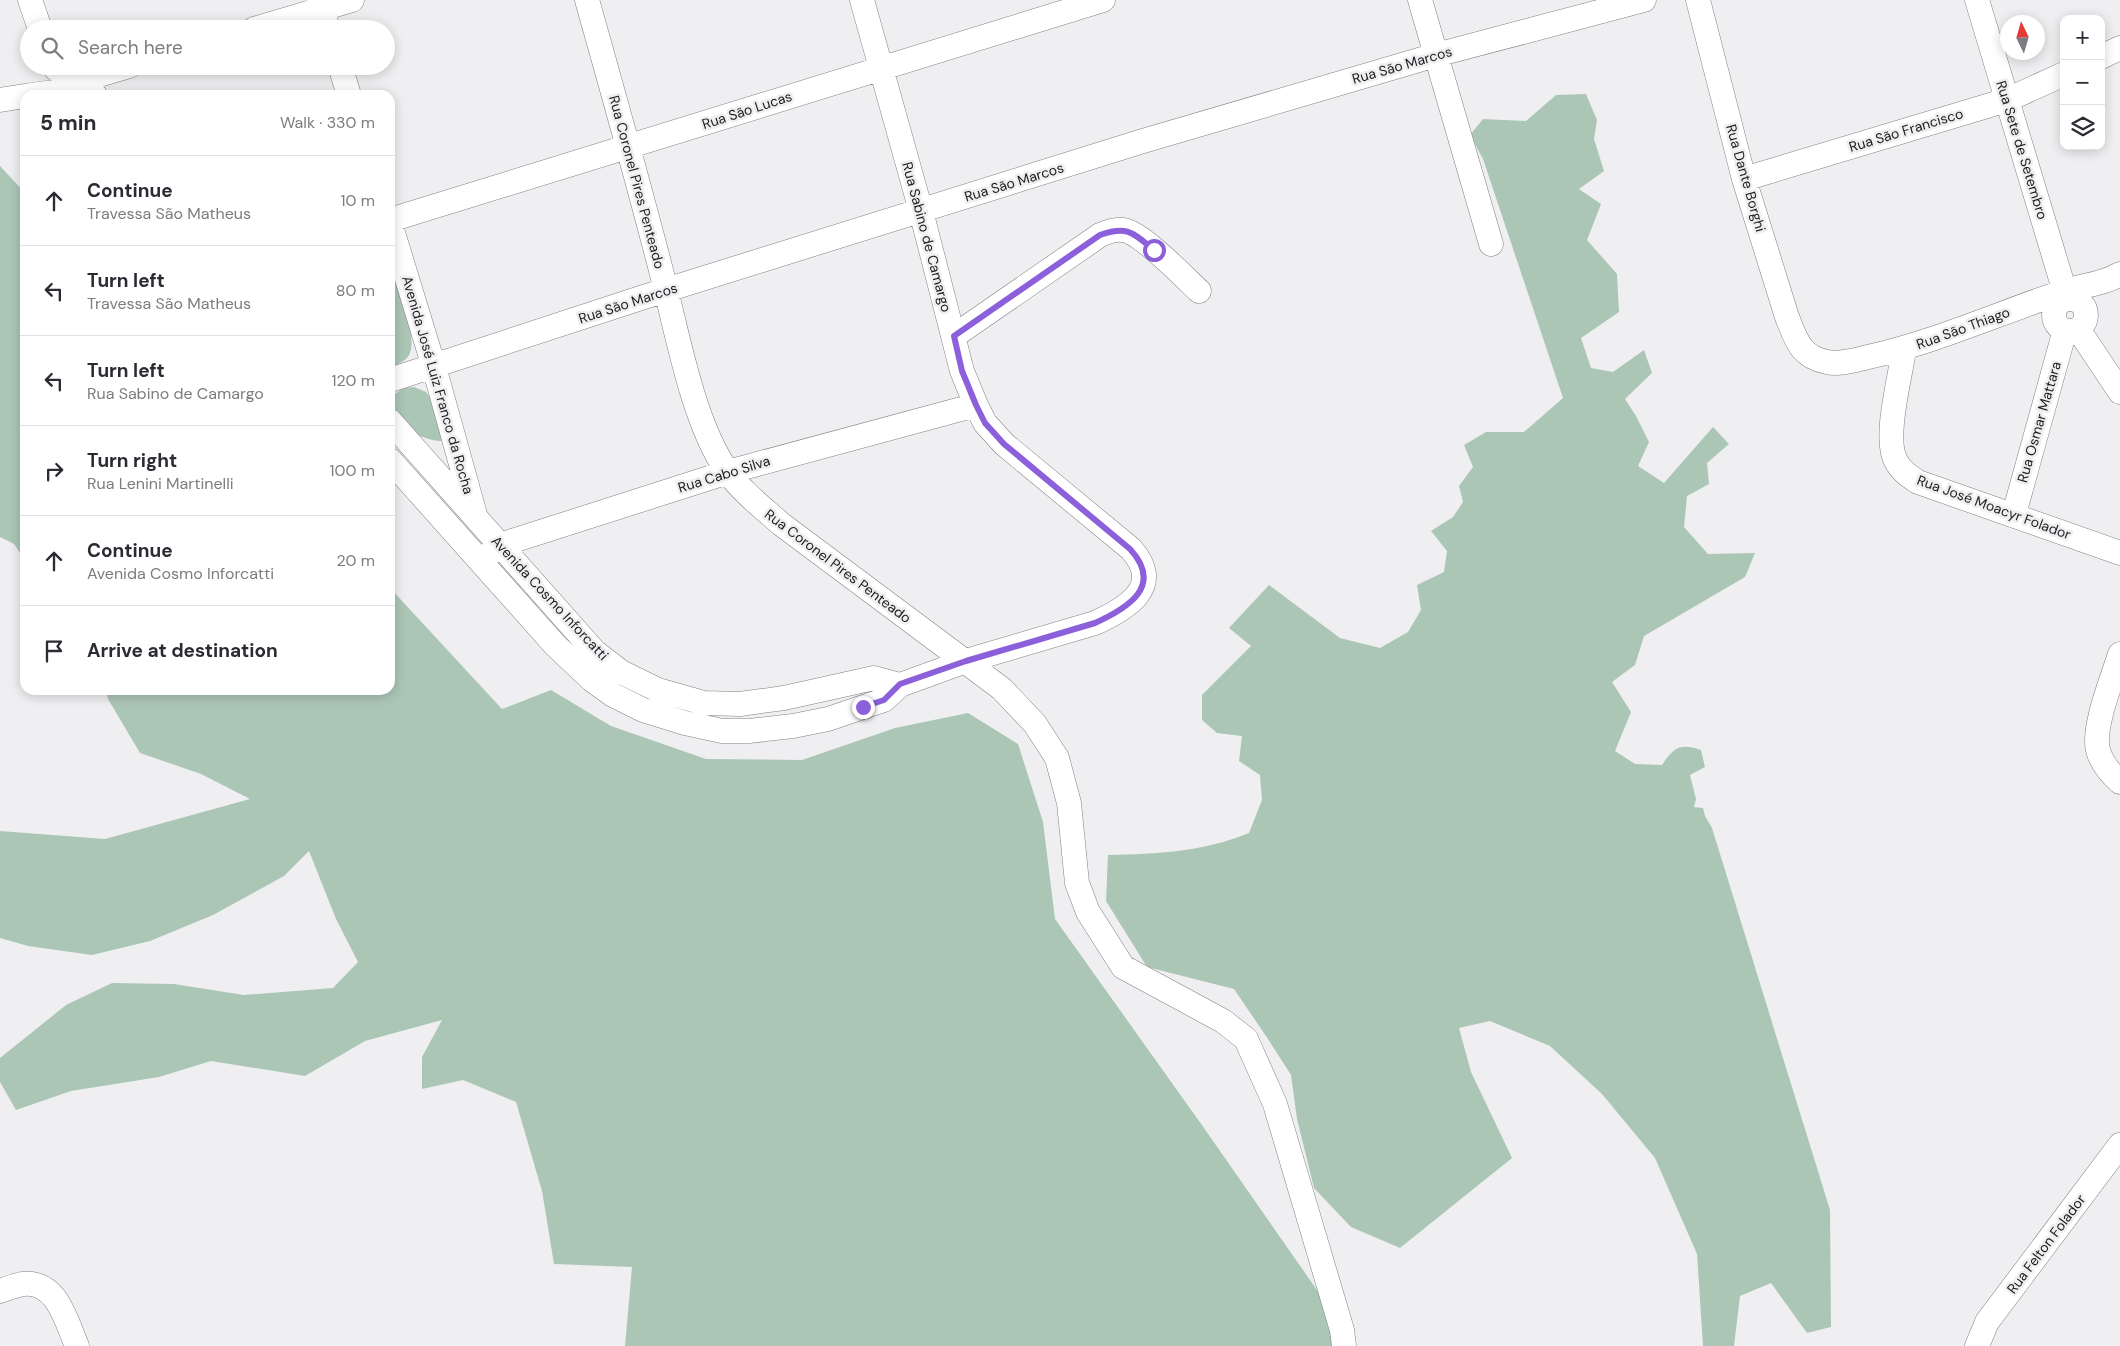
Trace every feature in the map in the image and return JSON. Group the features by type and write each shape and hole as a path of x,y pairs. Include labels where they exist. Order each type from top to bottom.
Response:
{"street":[{"path":"30,0 37,20"},
{"path":"291,20 323,12 352,0"},
{"name":"Rua Coronel Pires Penteado","path":"587,0 629,147 703,422 714,449 728,472 752,498 781,524 1002,689 1028,717 1057,758 1069,803 1077,883 1088,912 1123,967 1223,1021 1246,1039 1275,1104 1342,1330 1344,1346"},
{"name":"Rua Sabino de Camargo","path":"862,0 921,211 962,371 976,405 985,423 1004,444 1130,549 1143,566 1144,583 1140,592 1131,602 1114,614 1095,623 966,661"},
{"name":"Rua São Lucas","path":"395,219 881,67 1103,0"},
{"path":"1420,0 1491,244"},
{"name":"Rua São Marcos","path":"395,379 666,290 1143,141 1436,55 1644,0"},
{"name":"Rua Dante Borghi","path":"1698,0 1744,179 1787,317 1804,353"},
{"name":"Rua Sete de Setembro","path":"1977,0 2066,295"},
{"path":"2105,55 2120,48"},
{"path":"47,90 97,75"},
{"path":"343,75 347,90"},
{"name":"Rua São Francisco","path":"1744,179 2006,100 2060,76"},
{"path":"0,100 20,97"},
{"path":"954,336 1100,235 1112,231 1124,230 1134,235 1154,250 1199,291"},
{"name":"Avenida José Luiz Franco da Rocha","path":"395,238 434,367 476,518"},
{"name":"Rua São Thiago","path":"1804,353 1828,363 1844,362 1904,349 2108,282 2120,274"},
{"path":"2066,295 2056,307 2055,321 2071,329 2120,392"},
{"name":"Rua Osmar Mattara","path":"2014,514 2071,329"},
{"name":"Rua José Moacyr Folador","path":"1904,349 1895,402 1892,436 1892,450 1904,472 1918,482 2014,514 2120,553"},
{"name":"Rua Cabo Silva","path":"479,560 500,545 728,472 976,405"},
{"name":"Avenida Cosmo Inforcatti","path":"395,427 595,652 621,672 658,690 704,703 740,704 784,698 874,678 900,684"},
{"name":"Avenida Cosmo Inforcatti","path":"395,466 555,645 592,680 613,695 643,710 685,724 722,731 749,731 793,726 828,719 884,700 900,684"},
{"path":"2120,654 2096,739 2103,762 2120,782"},
{"path":"900,684 966,661"},
{"name":"Rua Felton Folador","path":"1978,1346 1987,1322 2120,1145"},
{"path":"11,1288 35,1284 51,1292 61,1309 77,1346"}],"green space":[{"path":"1586,94 1597,120 1594,139 1604,171 1579,189 1601,204 1587,240 1617,274 1619,312 1581,338 1591,368 1613,372 1644,350 1652,373 1625,399 1649,442 1638,466 1664,483 1713,427 1729,444 1707,463 1709,484 1687,496 1684,527 1708,554 1755,553 1745,577 1644,636 1635,665 1612,682 1631,712 1615,751 1635,764 1662,765 1670,754 1678,748 1688,747 1701,750 1705,767 1690,775 1696,799 1694,807 1703,808 1712,828 1830,1210 1831,1327 1807,1333 1771,1283 1740,1296 1734,1346 1703,1346 1697,1254 1655,1158 1602,1094 1550,1046 1490,1021 1459,1028 1471,1072 1512,1158 1400,1248 1351,1227 1314,1188 1297,1119 1291,1075 1234,989 1147,967 1106,901 1108,855 1180,851 1214,844 1249,833 1262,800 1260,775 1239,761 1242,736 1217,733 1202,720 1202,695 1251,646 1229,628 1269,585 1340,638 1380,648 1408,632 1421,610 1417,585 1444,572 1447,551 1431,531 1453,517 1463,502 1459,486 1473,467 1464,445 1486,432 1524,432 1563,398 1483,159 1470,135 1483,119 1526,121 1556,95"},
{"path":"0,166 20,188 20,553 14,544 0,537"},
{"path":"395,274 410,325 412,339 411,350 407,358 395,365"},
{"path":"414,387 426,392 434,403 442,441 429,439 409,431 395,417 395,394 403,388"},
{"path":"395,593 502,709 551,690 611,726 706,759 802,760 895,728 968,713 1018,744 1043,822 1055,919 1356,1346 625,1346 632,1267 554,1264 542,1191 516,1102 463,1080 422,1089 422,1057 442,1020 365,1041 305,1076 211,1061 159,1077 71,1091 16,1110 0,1082 0,1058 66,1005 112,983 174,984 244,995 333,988 358,962 336,919 309,851 284,876 213,915 150,941 92,955 28,946 0,938 0,831 105,839 250,799 201,774 140,753 107,695 395,695"}],"route":[{"path":"863,707 884,700 900,684 966,661 1095,623 1114,614 1131,602 1140,592 1144,583 1144,575 1143,566 1139,558 1004,444 985,423 962,371 954,336 1100,235 1124,230 1154,250"}]}
